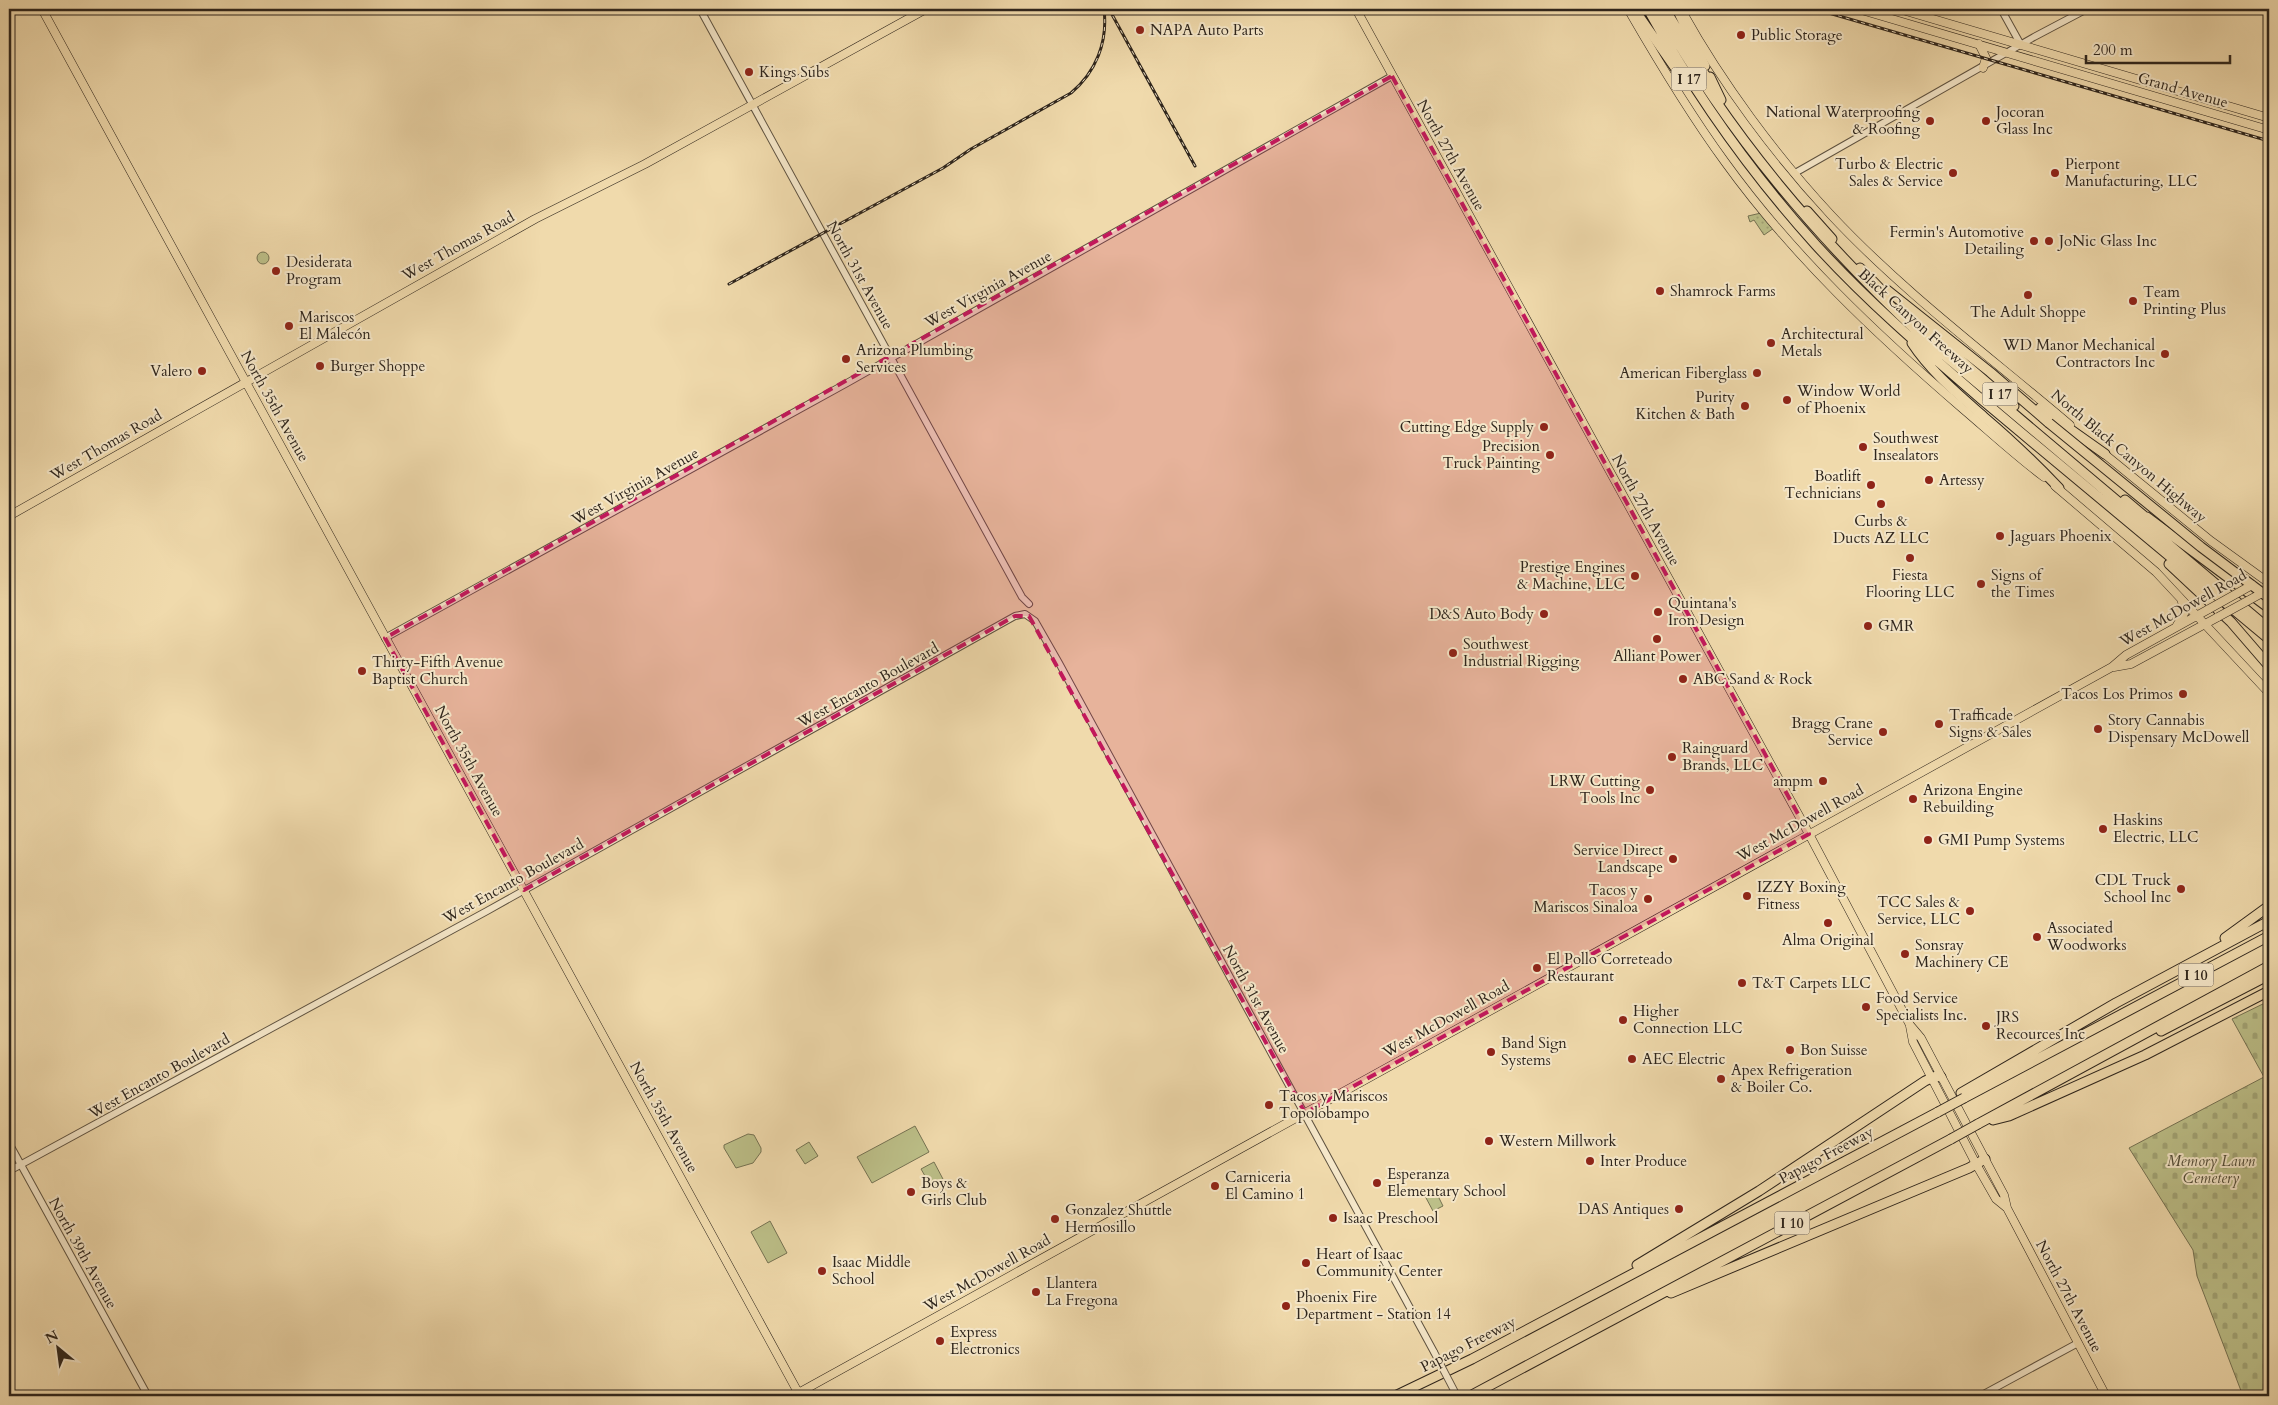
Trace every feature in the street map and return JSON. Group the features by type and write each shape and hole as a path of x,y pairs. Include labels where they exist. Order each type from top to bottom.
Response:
{"highway":[{"path":"1634,9 1676,70 1719,124"},
{"name":"Black Canyon Freeway","path":"1648,9 1676,58 1719,124 1767,188 1811,240 1904,333 2118,515 2269,639"},
{"path":"1658,9 1693,68 1759,161 1812,226 1869,287 1924,338 2269,629"},
{"name":"Black Canyon Freeway","path":"1665,9 1721,100 1791,192 1864,273 1933,338 2140,512 2269,624"},
{"path":"1677,9 1721,100"},
{"path":"1864,273 1990,372 2200,547 2267,594"},
{"path":"1904,333 1934,372 2041,469 2059,488"},
{"path":"1990,372 2104,454"},
{"path":"2140,512 2269,608"},
{"path":"2118,515 2231,622 2269,666"},
{"path":"2254,924 2269,906"},
{"path":"1962,1096 2116,1003 2254,924 2269,921"},
{"name":"Papago Freeway","path":"1395,1396 1472,1359 1962,1096 2122,1015 2269,936"},
{"name":"I 10","path":"1470,1396 2137,1041 2269,966"},
{"path":"2137,1041 2269,975"},
{"path":"1978,1124 2009,1116 2145,1055 2269,991"},
{"path":"1590,1296 1651,1256 1759,1191 1931,1078 1941,1077"},
{"path":"1634,1309 1985,1159"}],"main road":[{"name":"North 35th Avenue","path":"42,9 524,890 797,1395"},
{"name":"West Thomas Road","path":"9,516 528,223 621,177 926,9"},
{"name":"North 27th Avenue","path":"1356,9 1809,834 1910,1025 1921,1038 2004,1195 2007,1208 2106,1396"},
{"path":"1628,9 1681,99 1725,163 1836,292 1912,365 2156,572 2269,692"},
{"name":"North Black Canyon Highway","path":"1681,9 1726,81 1795,174 1831,215 1904,285 2104,454 2212,542 2267,579"},
{"name":"Grand Avenue","path":"1858,9 2269,130"},
{"name":"Grand Avenue","path":"1899,9 2269,118"},
{"path":"1979,44 1986,58 1982,68"},
{"path":"2138,91 2141,80"},
{"name":"West McDowell Road","path":"797,1395 2112,667 2126,655 2252,585 2267,579"},
{"name":"West McDowell Road","path":"2112,667 2131,664 2218,617 2267,594"},
{"path":"2176,628 2185,612 2179,595"},
{"name":"North 27th Avenue","path":"1910,1025 1913,1042 1976,1164 1996,1199 2007,1208"}],"street":[{"name":"North 31st Avenue","path":"700,9 1022,597 1030,604"},
{"path":"2001,9 2021,45"},
{"path":"1795,174 2087,9"},
{"name":"West Virginia Avenue","path":"385,638 891,358 1392,76"},
{"name":"West Encanto Boulevard","path":"9,1170 524,890 1015,616 1022,614 1029,616"},
{"name":"North 31st Avenue","path":"1029,616 1041,631 1305,1113 1457,1396"},
{"name":"North 39th Avenue","path":"9,1143 148,1396"},
{"path":"1980,1396 2078,1343"},
{"name":"North 39th Avenue","path":"135,1374 144,1396"}],"highlighted area":[{"path":"1392,76 1809,834 1305,1113 1029,616 1015,616 524,890 385,638"}],"green space":[{"path":"1761,213 1774,228 1764,235 1754,220 1750,222 1748,216"},
{"path":"263,252 269,258 263,264 257,258"},
{"name":"Memory Lawn Cemetery","path":"2269,1001 2269,1396 2243,1396 2197,1276 2193,1250 2129,1148 2264,1077 2232,1019"},
{"path":"915,1126 929,1152 872,1183 857,1157"},
{"path":"748,1134 754,1135 761,1148 761,1152 753,1163 736,1168 724,1145"},
{"path":"809,1142 818,1156 805,1164 796,1150"},
{"path":"934,1162 944,1181 932,1188 921,1169"},
{"path":"1435,1190 1443,1206 1433,1211 1425,1196"},
{"path":"770,1221 787,1253 768,1263 751,1232"},
{"path":"1045,1238 1049,1244 1034,1253 1031,1246"},
{"path":"1012,1257 1015,1263 1001,1271 997,1264"}],"railway":[{"path":"729,284 943,168 971,149 1071,93 1087,76 1098,56 1104,33 1104,9"},
{"path":"1109,9 1195,166"},
{"path":"1815,9 2269,141"}],"place":[{"name":"NAPA Auto Parts","path":"1140,30"},
{"name":"Public Storage","path":"1741,35"},
{"name":"Kings Subs","path":"749,72"},
{"name":"National Waterproofing & Roofing","path":"1930,121"},
{"name":"Jocoran Glass Inc","path":"1986,121"},
{"name":"Turbo & Electric Sales & Service","path":"1953,173"},
{"name":"Pierpont Manufacturing, LLC","path":"2055,173"},
{"name":"Fermin's Automotive Detailing","path":"2034,241"},
{"name":"JoNic Glass Inc","path":"2049,241"},
{"name":"Desiderata Program","path":"276,271"},
{"name":"Shamrock Farms","path":"1660,291"},
{"name":"The Adult Shoppe","path":"2028,295"},
{"name":"Team Printing Plus","path":"2133,301"},
{"name":"Mariscos El Malecón","path":"289,326"},
{"name":"Architectural Metals","path":"1771,343"},
{"name":"WD Manor Mechanical Contractors Inc","path":"2165,354"},
{"name":"Arizona Plumbing Services","path":"846,359"},
{"name":"Burger Shoppe","path":"320,366"},
{"name":"Valero","path":"202,371"},
{"name":"American Fiberglass","path":"1757,373"},
{"name":"Window World of Phoenix","path":"1787,400"},
{"name":"Purity Kitchen & Bath","path":"1745,406"},
{"name":"Cutting Edge Supply","path":"1544,427"},
{"name":"Southwest Insealators","path":"1863,447"},
{"name":"Precision Truck Painting","path":"1550,455"},
{"name":"Artessy","path":"1929,480"},
{"name":"Boatlift Technicians","path":"1871,485"},
{"name":"Curbs & Ducts AZ LLC","path":"1881,504"},
{"name":"Jaguars Phoenix","path":"2000,536"},
{"name":"Fiesta Flooring LLC","path":"1910,558"},
{"name":"Prestige Engines & Machine, LLC","path":"1635,576"},
{"name":"Signs of the Times","path":"1981,584"},
{"name":"Quintana's Iron Design","path":"1658,612"},
{"name":"D&S Auto Body","path":"1544,614"},
{"name":"GMR","path":"1868,626"},
{"name":"Alliant Power","path":"1657,639"},
{"name":"Southwest Industrial Rigging","path":"1453,653"},
{"name":"Thirty-Fifth Avenue Baptist Church","path":"362,671"},
{"name":"ABC Sand & Rock","path":"1683,679"},
{"name":"Tacos Los Primos","path":"2183,694"},
{"name":"Trafficade Signs & Sales","path":"1939,724"},
{"name":"Story Cannabis Dispensary McDowell","path":"2098,729"},
{"name":"Bragg Crane Service","path":"1883,732"},
{"name":"Rainguard Brands, LLC","path":"1672,757"},
{"name":"ampm","path":"1823,781"},
{"name":"LRW Cutting Tools Inc","path":"1650,790"},
{"name":"Arizona Engine Rebuilding","path":"1913,799"},
{"name":"Haskins Electric, LLC","path":"2103,829"},
{"name":"GMI Pump Systems","path":"1928,840"},
{"name":"Service Direct Landscape","path":"1673,859"},
{"name":"CDL Truck School Inc","path":"2181,889"},
{"name":"IZZY Boxing Fitness","path":"1747,896"},
{"name":"Tacos y Mariscos Sinaloa","path":"1648,899"},
{"name":"TCC Sales & Service, LLC","path":"1970,911"},
{"name":"Alma Original","path":"1828,923"},
{"name":"Associated Woodworks","path":"2037,937"},
{"name":"Sonsray Machinery CE","path":"1905,954"},
{"name":"El Pollo Correteado Restaurant","path":"1537,968"},
{"name":"T&T Carpets LLC","path":"1742,983"},
{"name":"Food Service Specialists Inc.","path":"1866,1007"},
{"name":"Higher Connection LLC","path":"1623,1020"},
{"name":"JRS Recources Inc","path":"1986,1026"},
{"name":"Bon Suisse","path":"1790,1050"},
{"name":"Band Sign Systems","path":"1491,1052"},
{"name":"AEC Electric","path":"1632,1059"},
{"name":"Apex Refrigeration & Boiler Co.","path":"1721,1079"},
{"name":"Tacos y Mariscos Topolobampo","path":"1269,1105"},
{"name":"Western Millwork","path":"1489,1141"},
{"name":"Inter Produce","path":"1590,1161"},
{"name":"Esperanza Elementary School","path":"1377,1183"},
{"name":"Carniceria El Camino 1","path":"1215,1186"},
{"name":"Boys & Girls Club","path":"911,1192"},
{"name":"DAS Antiques","path":"1679,1209"},
{"name":"Isaac Preschool","path":"1333,1218"},
{"name":"Gonzalez Shuttle Hermosillo","path":"1055,1219"},
{"name":"Heart of Isaac Community Center","path":"1306,1263"},
{"name":"Isaac Middle School","path":"822,1271"},
{"name":"Llantera La Fregona","path":"1036,1292"},
{"name":"Phoenix Fire Department - Station 14","path":"1286,1306"},
{"name":"Express Electronics","path":"940,1341"}]}
